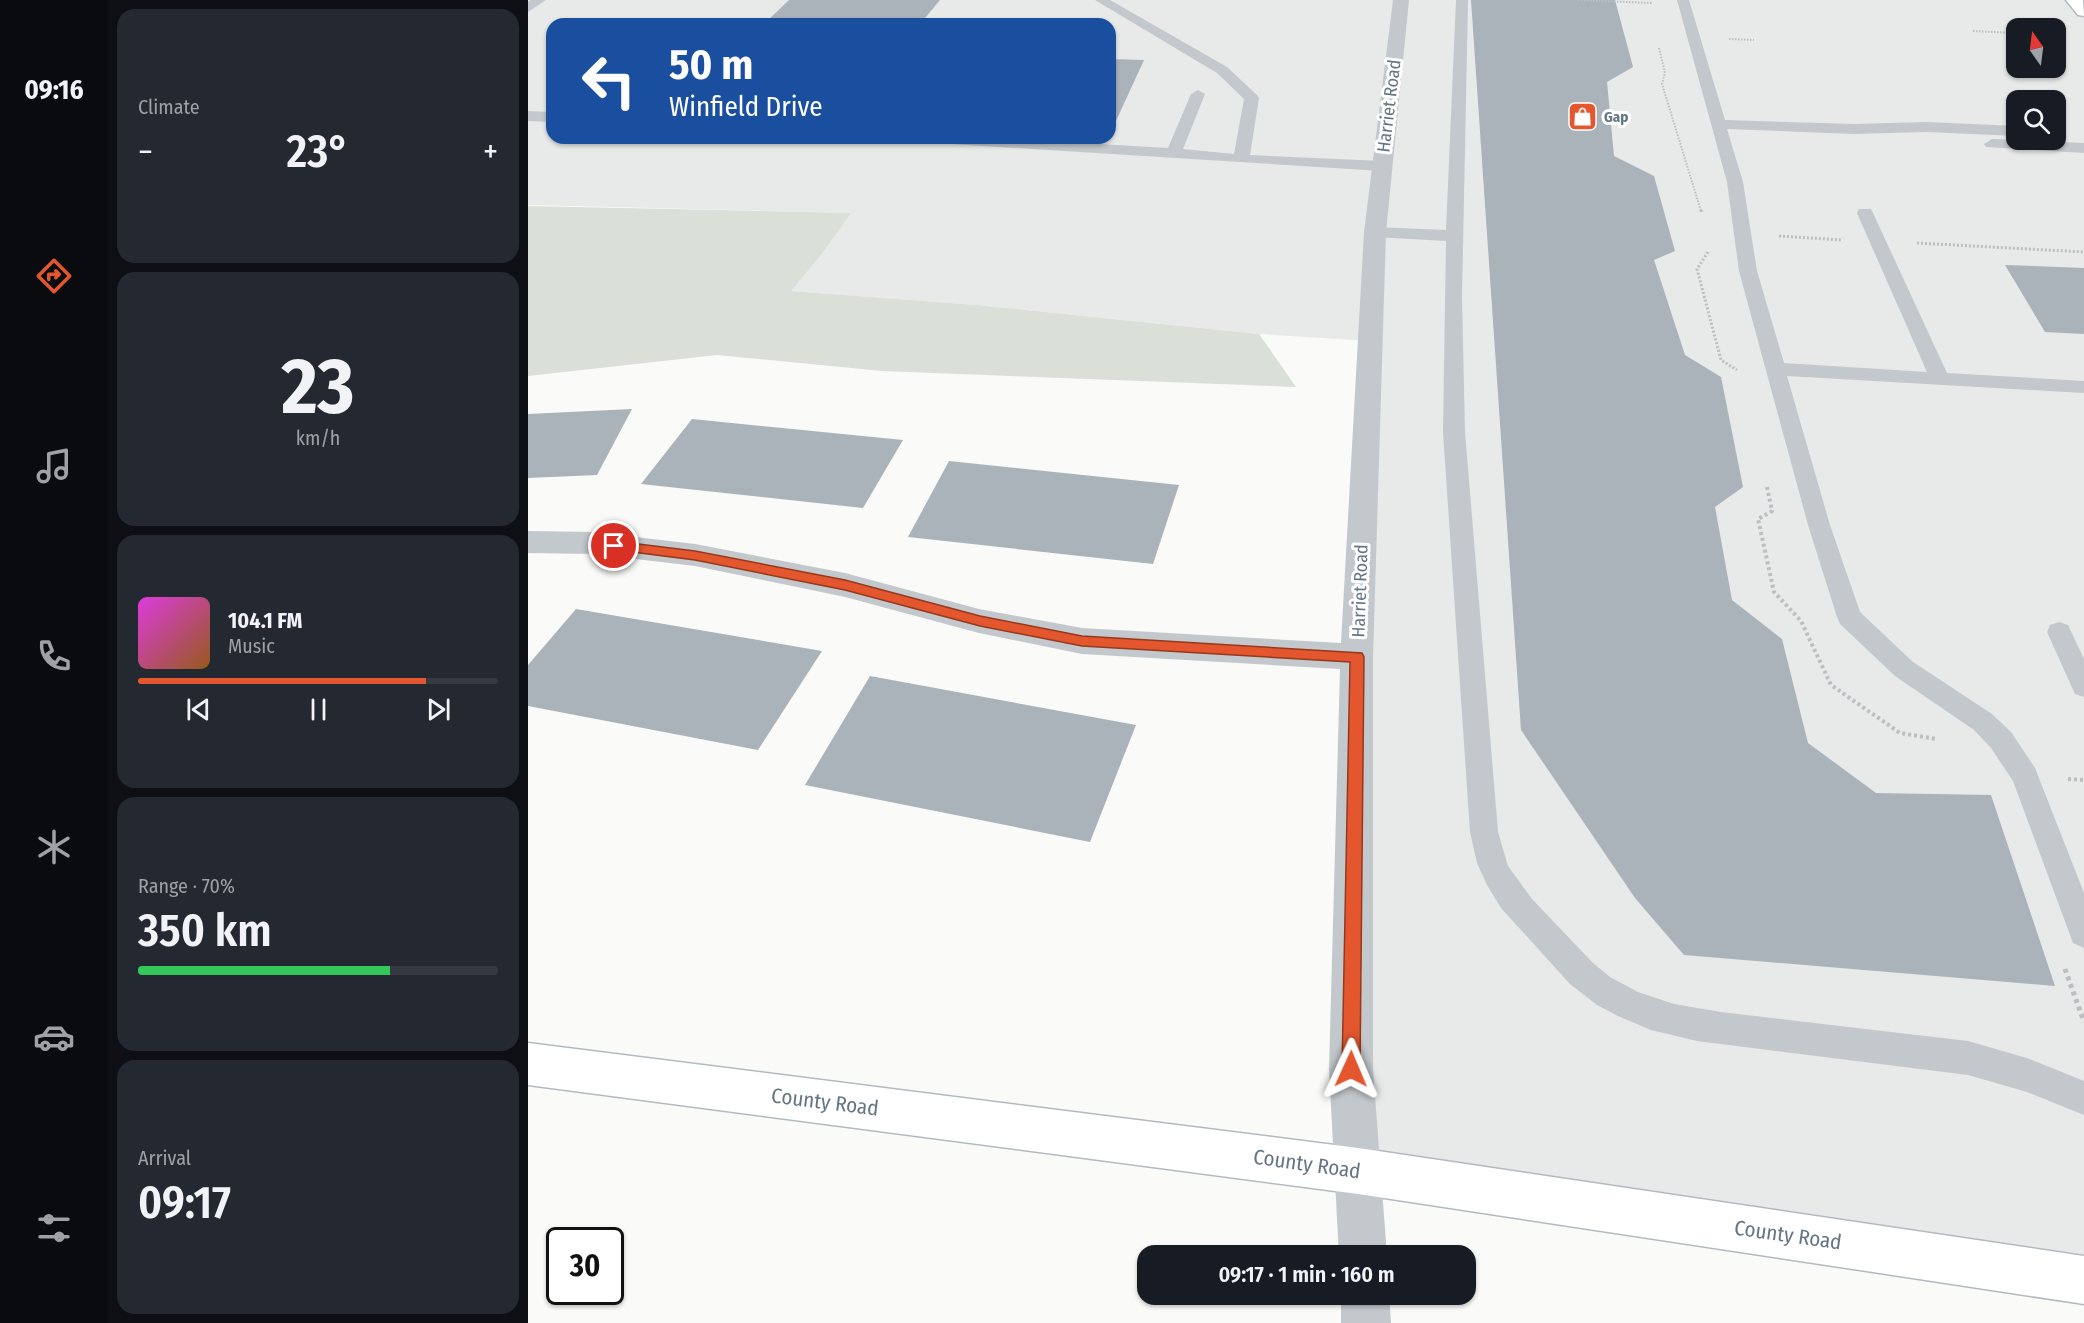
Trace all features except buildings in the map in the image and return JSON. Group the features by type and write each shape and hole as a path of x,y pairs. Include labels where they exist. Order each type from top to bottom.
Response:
{"main road":[{"name":"County Road","path":"528,1064 1358,1171 2084,1280"}],"street":[{"name":"Harriet Road","path":"1362,1245 1351,1069 1357,657 1375,232 1401,0"},
{"path":"528,542 593,543 695,555 845,585 980,621 1082,641 1357,657"},
{"path":"1365,1305 1366,1323"}],"lane":[{"path":"528,8 540,0"},
{"path":"1101,0 1222,70 1252,98 1241,159"},
{"path":"1462,0 1455,236 1454,432 1474,719 1488,856 1496,878 1510,898 1578,969 1606,993 1634,1008 1697,1026 1968,1058 2011,1068 2053,1083 2084,1098"},
{"path":"1683,0 1720,124 1740,206 1748,271 1819,525 1849,617 1904,669 1983,722 2014,757 2025,776 2084,933"},
{"path":"1174,153 1198,94"},
{"path":"528,116 546,117"},
{"path":"1720,124 1854,129 1927,127 2006,131"},
{"path":"1854,129 1935,141 2084,148"},
{"path":"2066,132 2084,132"},
{"path":"1015,144 1382,166"},
{"path":"1865,213 1941,379"},
{"path":"1375,232 1455,236"},
{"path":"1775,369 2084,387"},
{"path":"2059,632 2084,687"}],"path":[{"path":"1578,0 1657,3"},
{"path":"1973,31 2006,33"}],"shaded area":[{"path":"528,0 2084,0 2084,5 2079,5 2084,11 2084,1280 1358,1171 1371,341 1259,334 976,305 790,291 824,251 850,213 528,205"},
{"path":"528,206 851,213 791,291 976,305 1259,334 1296,387 882,371 717,355 528,376"}],"place":[{"name":"Gap","path":"1583,117"}],"route":[{"path":"614,546 695,555 845,585 980,621 1082,641 1357,657 1351,1069"}]}
